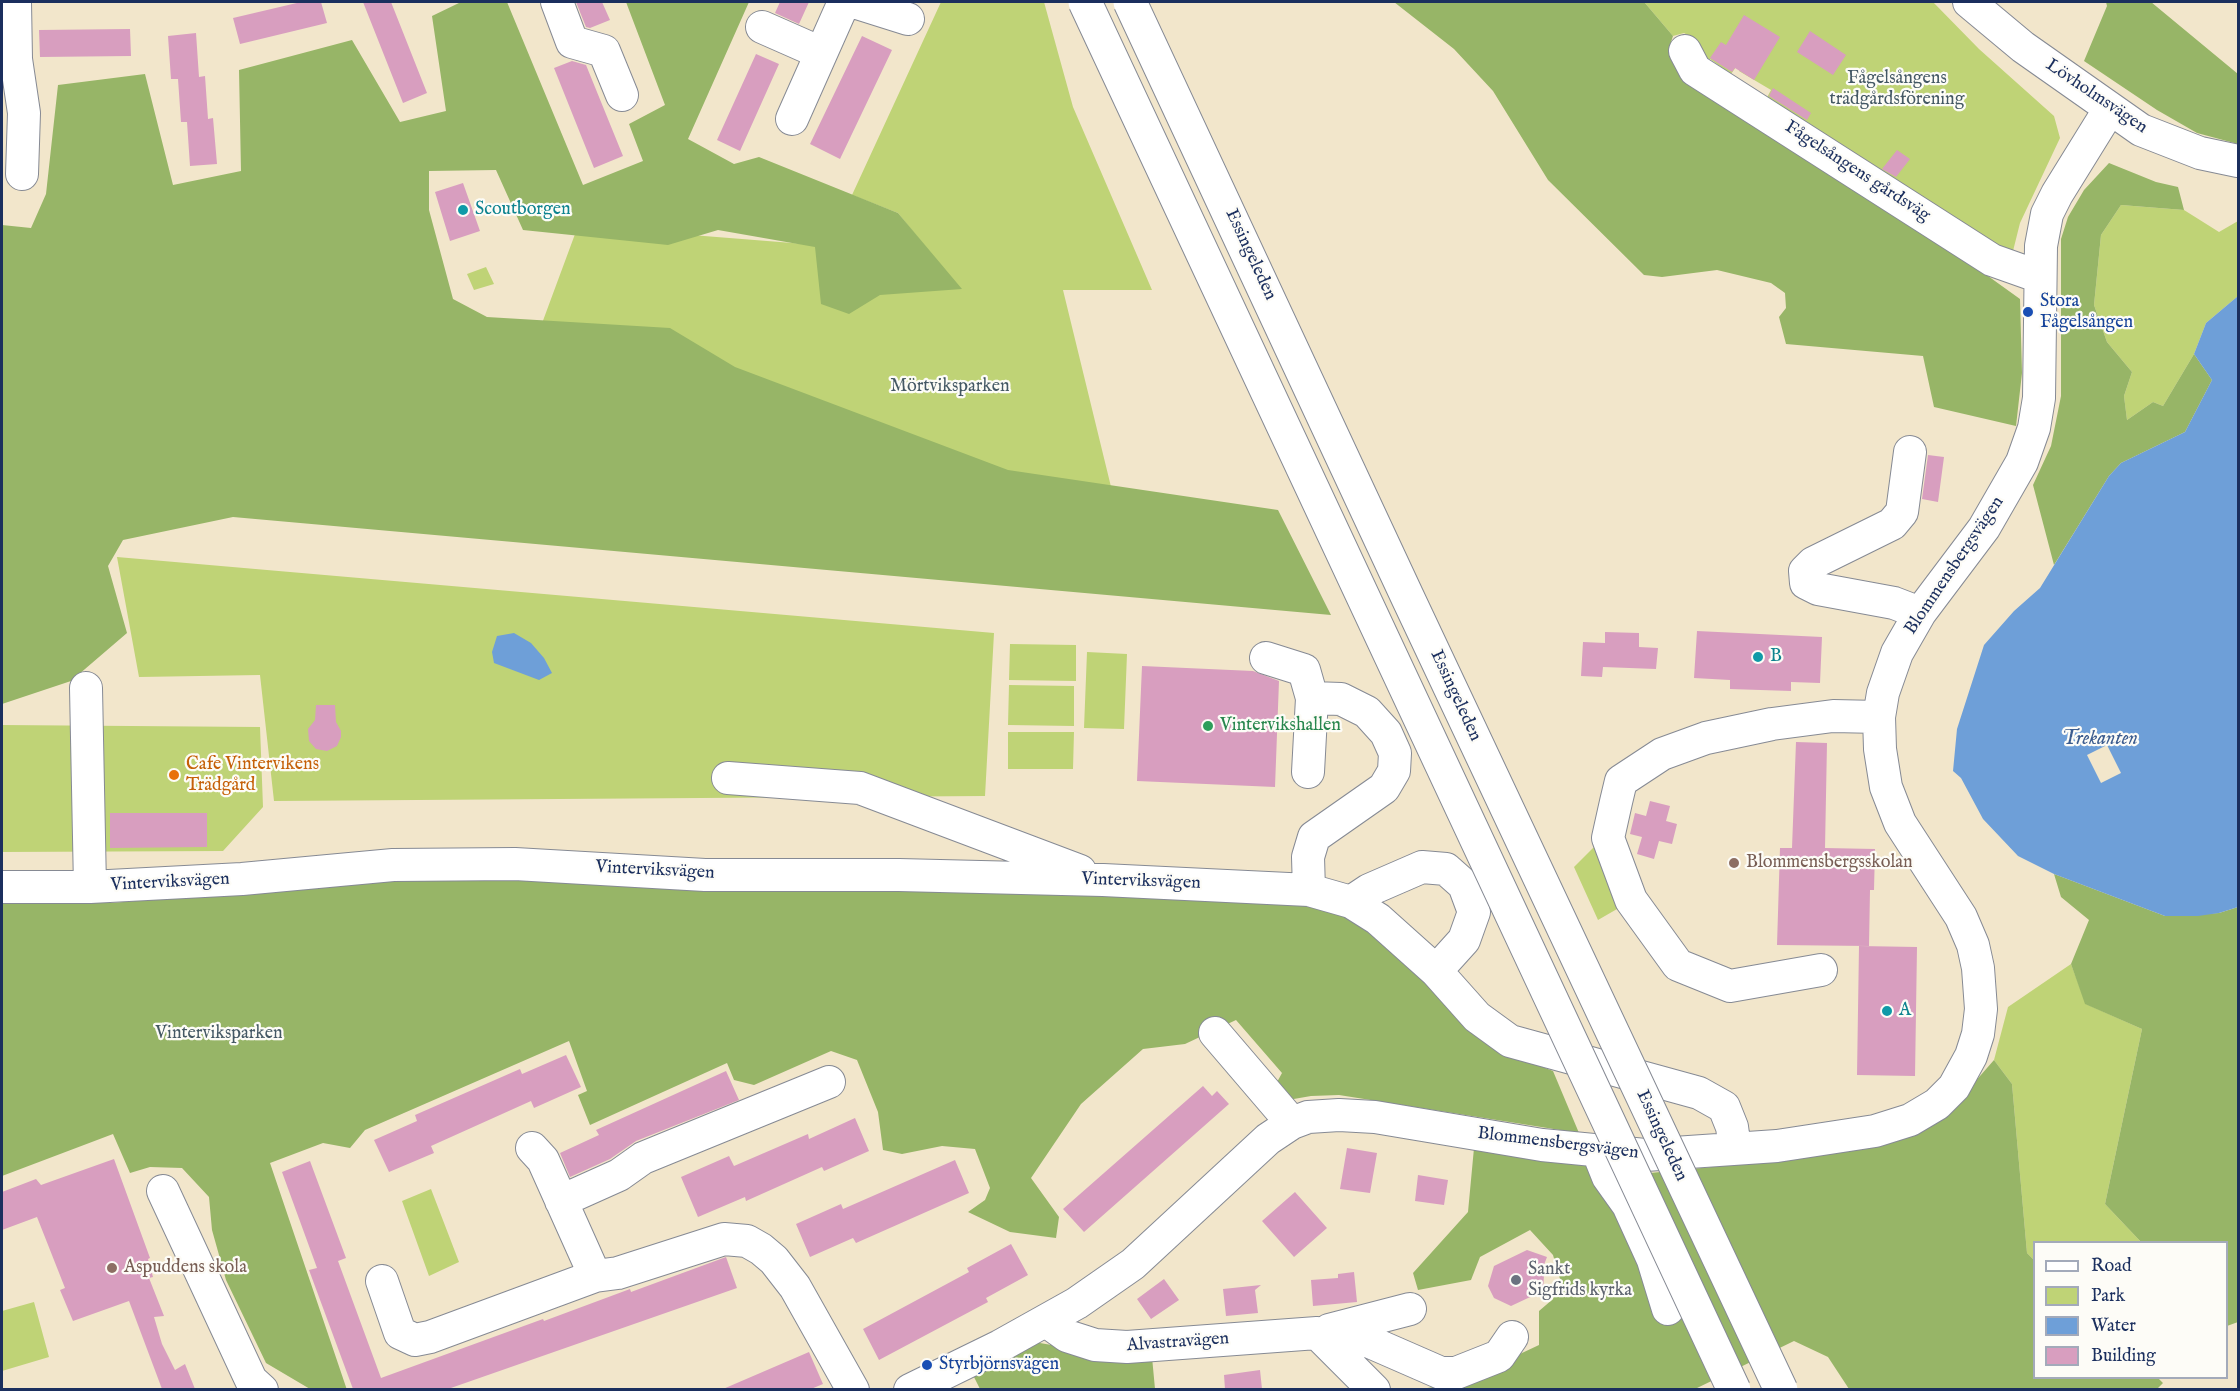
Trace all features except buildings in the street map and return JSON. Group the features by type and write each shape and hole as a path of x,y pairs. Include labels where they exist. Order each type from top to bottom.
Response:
{"highway":[{"path":"1085,2 1734,1389"},
{"name":"Essingeleden","path":"1130,2 1781,1389"}],"street":[{"path":"15,2 15,59 24,113 22,174"},
{"path":"557,2 572,42 604,51 622,95"},
{"path":"792,120 844,2"},
{"path":"854,2 908,19"},
{"name":"Lövholmsvägen","path":"1969,2 2109,110 2141,130 2200,153 2238,161"},
{"path":"762,27 821,53"},
{"name":"Fågelsångens gårdsväg","path":"1685,51 1695,70 1992,260 2040,278"},
{"name":"Blommensbergsvägen","path":"910,1389 1046,1322 1077,1303 1133,1264 1268,1139 1292,1123 1308,1117 1339,1114 1376,1117 1542,1145 1645,1155 1825,1140 1875,1131 1910,1120 1937,1104 1954,1087 1971,1056 1978,1034 1981,1009 1978,968 1973,945 1961,917 1900,823 1886,787 1880,749 1879,717 1883,693 1897,653 1920,613 1984,528 2022,462 2034,428 2039,398 2041,246 2047,214 2109,110"},
{"path":"1910,452 1902,512 1892,524 1813,563 1805,571 1806,583 1818,589 1894,603 1920,613"},
{"path":"1266,658 1304,670 1312,698 1308,772"},
{"path":"86,688 87,839 90,887"},
{"path":"1309,890 1308,856 1314,837 1384,788 1394,771 1395,753 1386,733 1366,712 1341,699 1312,698"},
{"path":"1821,970 1730,986 1678,965 1631,900 1608,838 1621,781 1662,754 1706,738 1772,724 1833,716 1879,717"},
{"path":"728,778 860,788 1103,880"},
{"name":"Vinterviksvägen","path":"2,887 90,887 242,879 393,866 504,864 705,875 887,875 1103,880 1309,890 1351,902 1378,919 1436,971 1477,1017 1510,1041 1699,1093 1724,1107 1732,1126 1735,1149"},
{"path":"1351,902 1369,890 1422,867 1446,869 1464,885 1474,912 1464,940 1436,971"},
{"path":"1215,1033 1292,1123"},
{"path":"561,1201 619,1175 643,1158 829,1082"},
{"path":"532,1148 543,1160 595,1276"},
{"path":"1598,1152 1608,1177 1628,1205 1653,1260 1668,1310"},
{"path":"163,1191 251,1380 262,1389"},
{"path":"382,1281 400,1333 415,1340 440,1334 595,1276 618,1273 724,1239 747,1241 761,1248 774,1260 795,1287 853,1389"},
{"name":"Alvastravägen","path":"1046,1322 1067,1336 1095,1345 1127,1347 1317,1334 1410,1310"},
{"path":"1317,1334 1370,1342 1441,1372 1456,1373 1499,1356 1512,1336"},
{"path":"1317,1334 1374,1389"}],"green space":[{"path":"461,2 507,2 583,185 643,161 629,124 665,105 626,2 749,2 688,139 734,164 759,157 898,213 962,289 880,295 849,314 821,304 815,247 718,230 668,245 523,230 496,170 429,171 429,210 453,299 487,317 670,328 735,367 1008,470 1278,510 1331,615 233,517 123,540 108,566 127,633 71,681 2,704 2,225 31,228 46,194 58,85 145,74 173,185 241,171 239,70 352,40 400,122 446,111 432,16"},
{"name":"Mörtviksparken","path":"941,2 1044,2 1073,107 1152,290 1063,290 1123,536 487,472 578,226 931,254 898,213 852,195"},
{"path":"1394,2 1646,2 1673,36 1672,49 2020,299 2022,373 2016,426 1934,407 1923,356 1786,344 1779,317 1786,308 1785,293 1771,283 1717,270 1662,277 1644,275 1548,180 1493,91 1454,49"},
{"name":"Fågelsångens trädgårdsförening","path":"1646,2 1933,2 1979,49 2054,116 2060,138 2020,223 2013,251 1993,253 1763,105 1771,90 1739,71 1740,68 1736,67 1731,74 1710,59 1702,61 1693,38 1684,33 1673,36"},
{"path":"2106,2 2151,2 2238,74 2238,144 2197,133 2157,110 2084,61 2107,6"},
{"path":"2109,163 2156,182 2178,187 2184,210 2121,205 2101,235 2094,305 2107,342 2132,372 2124,396 2127,420 2153,402 2163,406 2194,354 2212,380 2185,432 2121,463 2109,476 2054,565 2033,485 2051,446 2061,396 2061,239 2068,217 2084,190"},
{"path":"2121,205 2184,210 2219,232 2238,221 2238,296 2206,323 2194,354 2163,406 2153,402 2127,420 2124,396 2132,372 2107,342 2094,305 2101,235"},
{"path":"486,267 494,284 474,290 467,274"},
{"path":"117,557 994,633 985,796 274,801 260,675 139,677"},
{"path":"1010,644 1076,645 1076,681 1009,680"},
{"path":"1087,652 1127,654 1124,729 1084,728"},
{"path":"1009,685 1074,686 1074,726 1008,725"},
{"path":"2,725 260,727 263,807 223,851 2,852"},
{"path":"1008,732 1074,732 1073,769 1008,769"},
{"path":"1596,845 1624,905 1598,920 1574,867"},
{"path":"2054,874 2165,916 2219,913 2238,907 2238,1322 2228,1326 2228,1241 2140,1241 2105,1204 2142,1029 2085,1004 2071,964 2089,920 2061,897"},
{"name":"Vinterviksparken","path":"455,878 1305,900 1360,920 1512,1055 1553,1071 1579,1133 1339,1095 1288,1100 1276,1084 1282,1073 1236,1020 1185,1044 1143,1049 1081,1104 1031,1178 1059,1217 1056,1238 1010,1232 968,1212 985,1200 990,1188 975,1149 942,1146 902,1154 883,1150 878,1112 857,1060 831,1051 754,1085 734,1080 727,1063 590,1125 578,1095 587,1091 569,1041 365,1130 350,1148 323,1143 270,1163 347,1390 310,1389 266,1363 226,1280 212,1230 209,1197 182,1168 150,1167 130,1173 113,1134 2,1176 2,903 111,903 324,885"},
{"path":"2071,964 2086,1004 2142,1029 2105,1204 2140,1241 2033,1241 2033,1259 2027,1253 2012,1084 1994,1060 2008,1007"},
{"path":"1994,1060 2012,1084 2027,1253 2033,1259 2033,1379 2159,1379 2163,1383 2156,1390 1849,1389 1828,1357 1794,1341 1695,1389 1420,1389 1456,1384 1539,1345 1539,1311 1553,1299 1560,1279 1553,1255 1530,1230 1480,1257 1471,1280 1418,1290 1413,1273 1468,1212 1474,1148 1640,1174 1742,1164 1966,1092"},
{"path":"431,1189 459,1262 429,1276 402,1201"},
{"path":"34,1302 49,1357 2,1371 2,1311"},
{"path":"1034,1342 1128,1358 1152,1357 1155,1389 980,1389 971,1371"}],"water":[{"name":"Trekanten","path":"2238,296 2238,907 2198,916 2165,916 2054,874 2018,856 1983,819 1961,778 1953,771 1957,729 1984,645 2014,611 2040,588 2109,476 2121,463 2185,432 2212,380 2194,354 2206,323"},
{"path":"514,633 531,643 544,658 552,673 539,680 494,663 492,652 497,636"}],"pier":[{"path":"2107,745 2121,773 2101,783 2087,755"}],"place":[{"name":"Scoutborgen","path":"463,210"},
{"name":"Stora Fågelsången","path":"2028,312"},
{"name":"B","path":"1758,657"},
{"name":"Vintervikshallen","path":"1208,726"},
{"name":"Cafe Vintervikens Trädgård","path":"174,775"},
{"name":"Blommensbergsskolan","path":"1734,863"},
{"name":"A","path":"1887,1011"},
{"name":"Aspuddens skola","path":"112,1268"},
{"name":"Sankt Sigfrids kyrka","path":"1516,1280"},
{"name":"Styrbjörnsvägen","path":"927,1365"}]}
